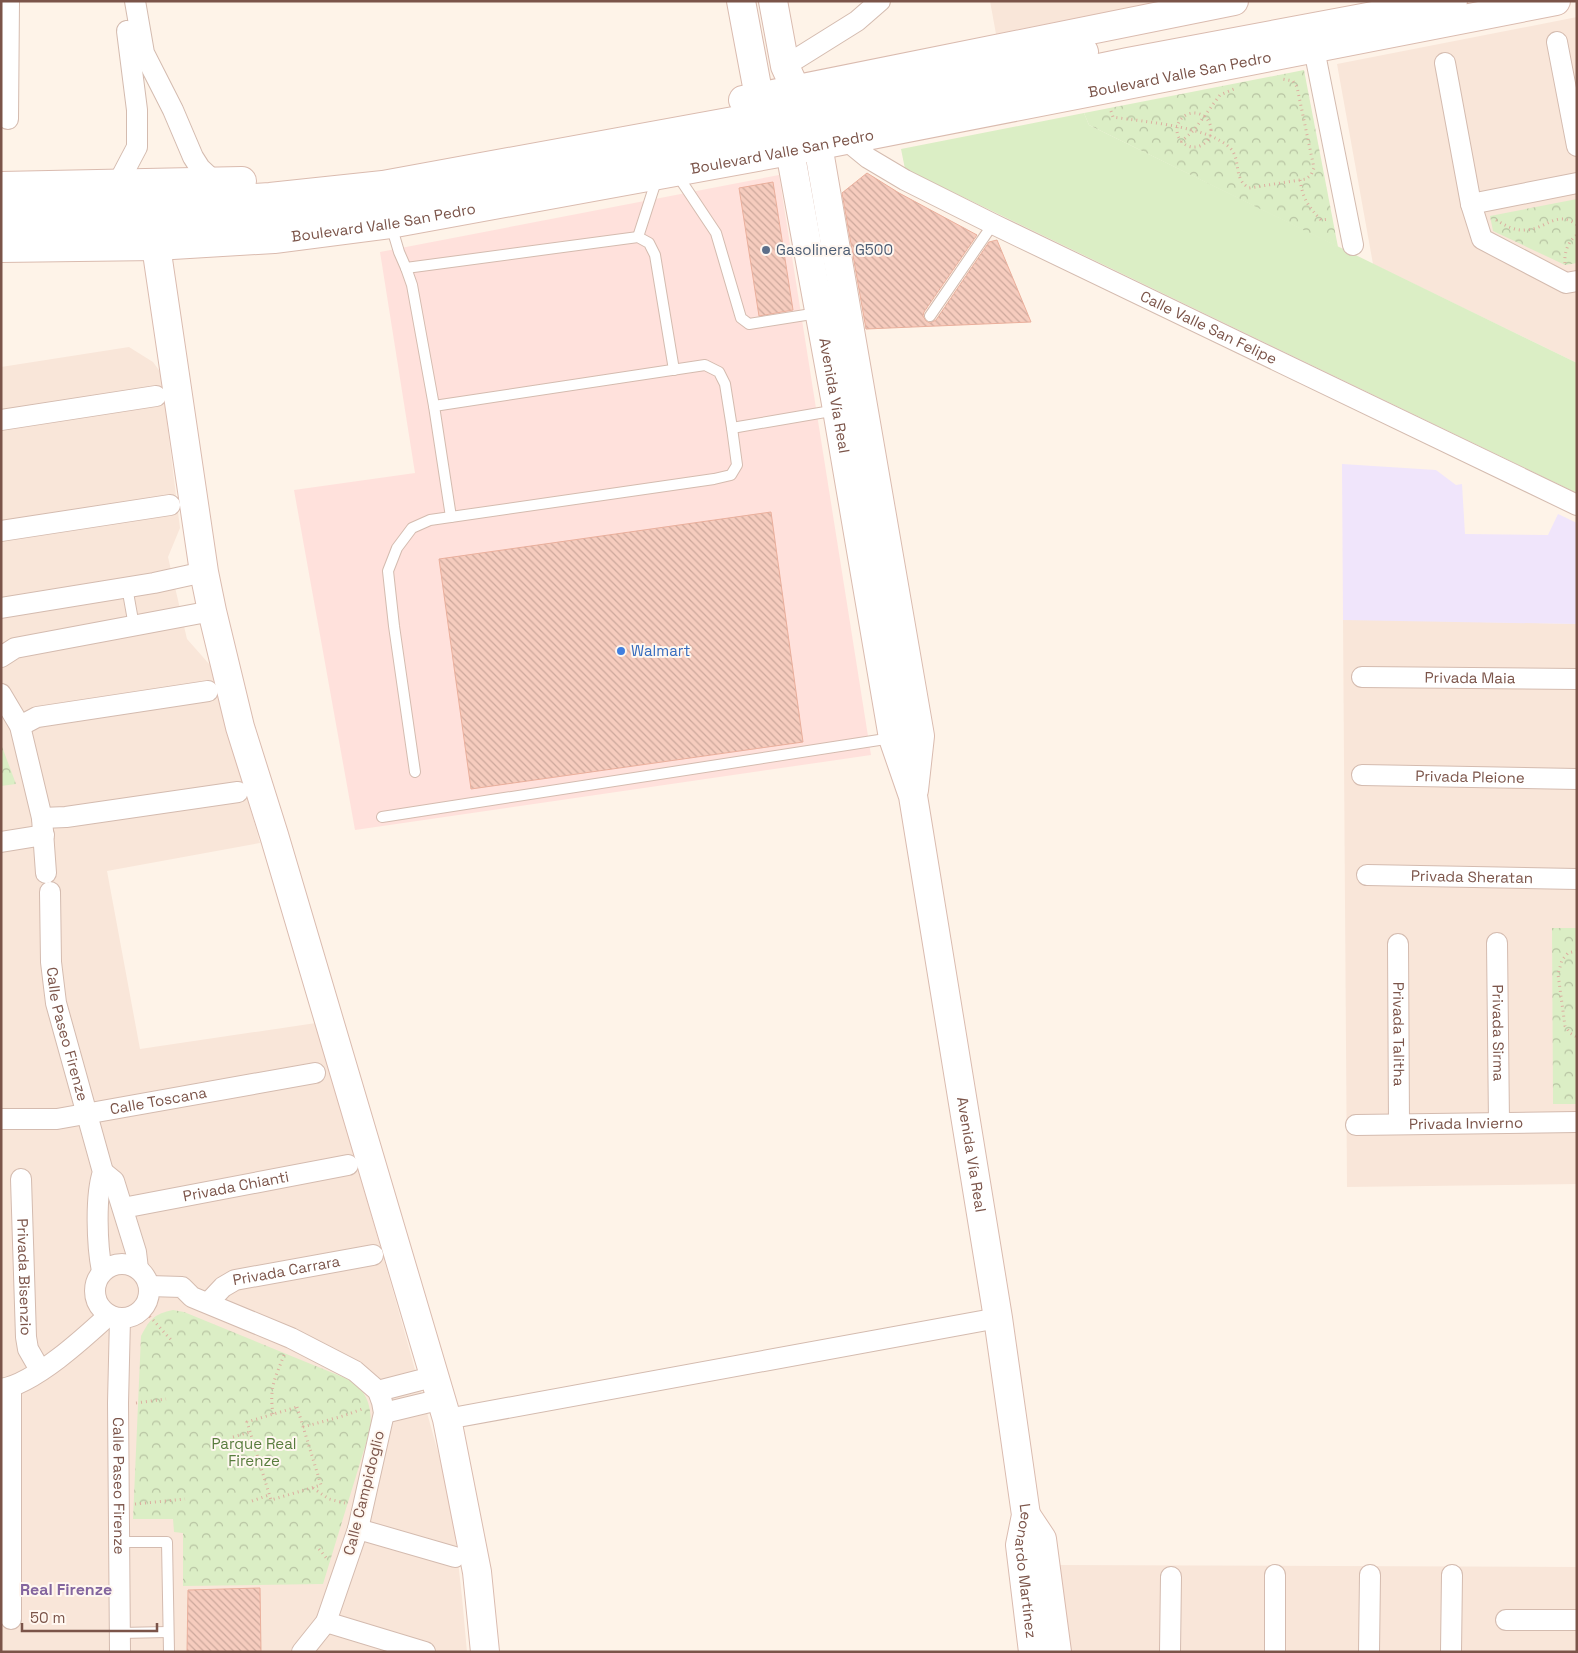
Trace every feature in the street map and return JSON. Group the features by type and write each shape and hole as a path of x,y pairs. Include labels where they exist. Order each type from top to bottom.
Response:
{"main road":[{"name":"Avenida Vía Real","path":"741,1 776,123 819,312 850,407"},
{"name":"Avenida Vía Real","path":"773,1 803,106 850,407 907,737 913,796 998,1318 1026,1515"},
{"name":"Boulevard Valle San Pedro","path":"1122,60 1234,1"},
{"name":"Boulevard Valle San Pedro","path":"803,106 846,140 1122,60 1356,1"},
{"name":"Boulevard Valle San Pedro","path":"1,229 155,226 273,218 387,204 776,123 803,106 1122,60 1453,1"},
{"name":"Boulevard Valle San Pedro","path":"1,248 156,246 274,239 390,224 667,174 776,123 839,81 1122,60 1314,49 1512,6 1556,1"},
{"name":"Boulevard Valle San Pedro","path":"1,186 116,185 269,180 776,123"},
{"name":"Boulevard Valle San Pedro","path":"1,207 152,205 270,197 383,185 776,123"},
{"path":"156,246 204,572 212,611 240,727 280,854 442,1398 477,1572 485,1652"},
{"name":"Leonardo Martínez","path":"1026,1515 1020,1545 1033,1652"},
{"name":"Leonardo Martínez","path":"1026,1515 1042,1539 1057,1652"}],"street":[{"path":"8,119 9,1"},
{"path":"116,185 137,147 137,110 124,1"},
{"path":"135,1 144,53 173,110 193,157 200,168 215,182"},
{"path":"803,106 857,21 880,1"},
{"path":"1556,42 1577,146"},
{"path":"1314,49 1352,245"},
{"path":"1445,63 1482,239 1571,282"},
{"name":"Calle Valle San Felipe","path":"846,140 868,158 905,180 993,224 1577,505"},
{"path":"1474,204 1577,183"},
{"path":"1,420 156,396"},
{"path":"1,531 170,504"},
{"path":"1,608 204,572"},
{"path":"1,657 15,648 212,611"},
{"name":"Privada Maia","path":"1362,677 1577,680"},
{"path":"20,726 37,717 208,690"},
{"name":"Calle Paseo Firenze","path":"1,694 20,726 43,827 48,882 51,962 56,1003 103,1172 99,1186 99,1255 102,1271"},
{"name":"Privada Pleione","path":"1362,775 1577,779"},
{"path":"1,842 66,817 238,792"},
{"name":"Privada Sheratan","path":"1367,875 1577,878"},
{"name":"Privada Sirma","path":"1497,943 1499,1123"},
{"name":"Privada Talitha","path":"1398,944 1399,1124"},
{"name":"Calle Toscana","path":"1,1119 57,1119 314,1073"},
{"name":"Privada Invierno","path":"1356,1125 1577,1122"},
{"name":"Privada Chianti","path":"123,1208 348,1164"},
{"name":"Calle Paseo Firenze","path":"103,1172 114,1181 136,1252 138,1268"},
{"name":"Privada Bisenzio","path":"22,1179 26,1337 28,1349 40,1370"},
{"name":"Privada Carrara","path":"200,1300 235,1280 373,1255"},
{"path":"114,1317 99,1307 94,1295 95,1282 102,1271 113,1264 126,1263 138,1268 147,1298"},
{"path":"11,1619 6,1389 25,1381 114,1317 133,1316 147,1298 182,1287 200,1300 291,1338 355,1371 381,1402"},
{"name":"Calle Paseo Firenze","path":"114,1317 118,1403 120,1643"},
{"name":"Calle Campidoglio","path":"302,1652 326,1622 358,1529 381,1402 442,1398 998,1318"},
{"path":"358,1529 455,1557"},
{"path":"1275,1575 1275,1652"},
{"path":"1370,1575 1370,1652"},
{"path":"1451,1652 1452,1575"},
{"path":"1170,1652 1171,1577"},
{"path":"1506,1620 1577,1620"},
{"path":"326,1622 425,1652"}],"lane":[{"path":"638,237 667,174 716,233 741,318 749,324 819,312"},
{"path":"390,224 398,252 412,285 434,406 451,516"},
{"path":"930,316 993,224"},
{"path":"406,268 638,237 650,243 655,255 674,370"},
{"path":"415,772 388,571 397,548 412,528 430,520 451,516 714,479 731,475 737,464 725,384 719,372 705,365 434,406"},
{"path":"732,428 850,407"},
{"path":"128,587 134,626"},
{"path":"382,817 907,737"},
{"path":"120,1542 167,1542 169,1652"},
{"path":"120,1643 168,1632"}],"path":[{"path":"1122,60 1112,117 1194,130 1222,141 1232,150 1236,160 1239,179 1249,188 1300,180 1312,175 1314,168 1297,87 1293,81 1285,79 1276,80"},
{"path":"1181,142 1194,130 1220,95 1241,87"},
{"path":"1195,113 1204,117 1211,127 1210,136 1206,142 1191,147 1181,142 1178,137 1177,128 1180,120 1195,113"},
{"path":"1300,180 1302,194 1308,206 1321,220 1347,218"},
{"path":"1474,204 1510,228 1524,230 1538,228 1551,220 1562,218 1577,225"},
{"path":"1571,282 1564,254 1572,238 1577,235"},
{"path":"1577,951 1568,953 1562,960 1558,974 1565,1026 1570,1033 1577,1037"},
{"path":"147,1298 173,1342"},
{"path":"273,1414 271,1396 273,1382 291,1338"},
{"path":"136,1403 166,1399"},
{"path":"303,1428 381,1402"},
{"path":"297,1407 303,1428 321,1485 271,1500 247,1422 297,1407"},
{"path":"233,1437 250,1432"},
{"path":"241,1464 258,1458"},
{"path":"312,1487 329,1499 362,1507"},
{"path":"252,1501 269,1496"},
{"path":"119,1505 185,1499"}],"shaded area":[{"path":"990,1 1165,1 996,34"},
{"path":"1577,17 1577,363 1373,264 1337,64"},
{"path":"779,175 871,755 355,830 294,490 415,473 380,252"},
{"path":"129,347 153,362 161,373 180,528 168,557 187,639 210,665 260,843 107,871 140,1049 316,1023 451,1499 467,1652 1,1652 1,367"},
{"path":"1342,464 1436,470 1456,485 1462,484 1465,534 1548,535 1558,514 1577,523 1577,624 1343,620"},
{"path":"1343,619 1577,624 1577,1184 1347,1187"},
{"path":"1056,1565 1577,1567 1577,1652 1069,1652"}],"green space":[{"path":"1304,70 1338,247 1089,125 1084,113"},
{"path":"1084,113 1089,125 1577,363 1577,493 905,169 901,149"},
{"path":"1577,199 1577,263 1565,265 1493,231 1490,216"},
{"path":"1,744 16,784 1,786"},
{"path":"1552,928 1577,928 1577,1104 1553,1104"},
{"name":"Parque Real Firenze","path":"173,1310 184,1312 350,1380 365,1395 369,1406 371,1427 323,1584 183,1586 183,1533 174,1532 173,1519 133,1519 141,1336 153,1318 161,1313"}],"building":[{"path":"867,173 899,193 977,235 924,312 923,316 926,321 930,323 936,320 989,242 997,240 1031,322 866,329 842,193"},
{"name":"Gasolinera G500","path":"773,182 793,310 759,316 739,188"},
{"name":"Walmart","path":"771,512 803,742 471,789 439,559"},
{"path":"260,1588 261,1652 187,1652 188,1590"}],"place":[{"name":"Gasolinera G500","path":"766,250"},
{"name":"Walmart","path":"621,651"}],"district":[{"name":"Real Firenze","path":"66,1589"}]}
